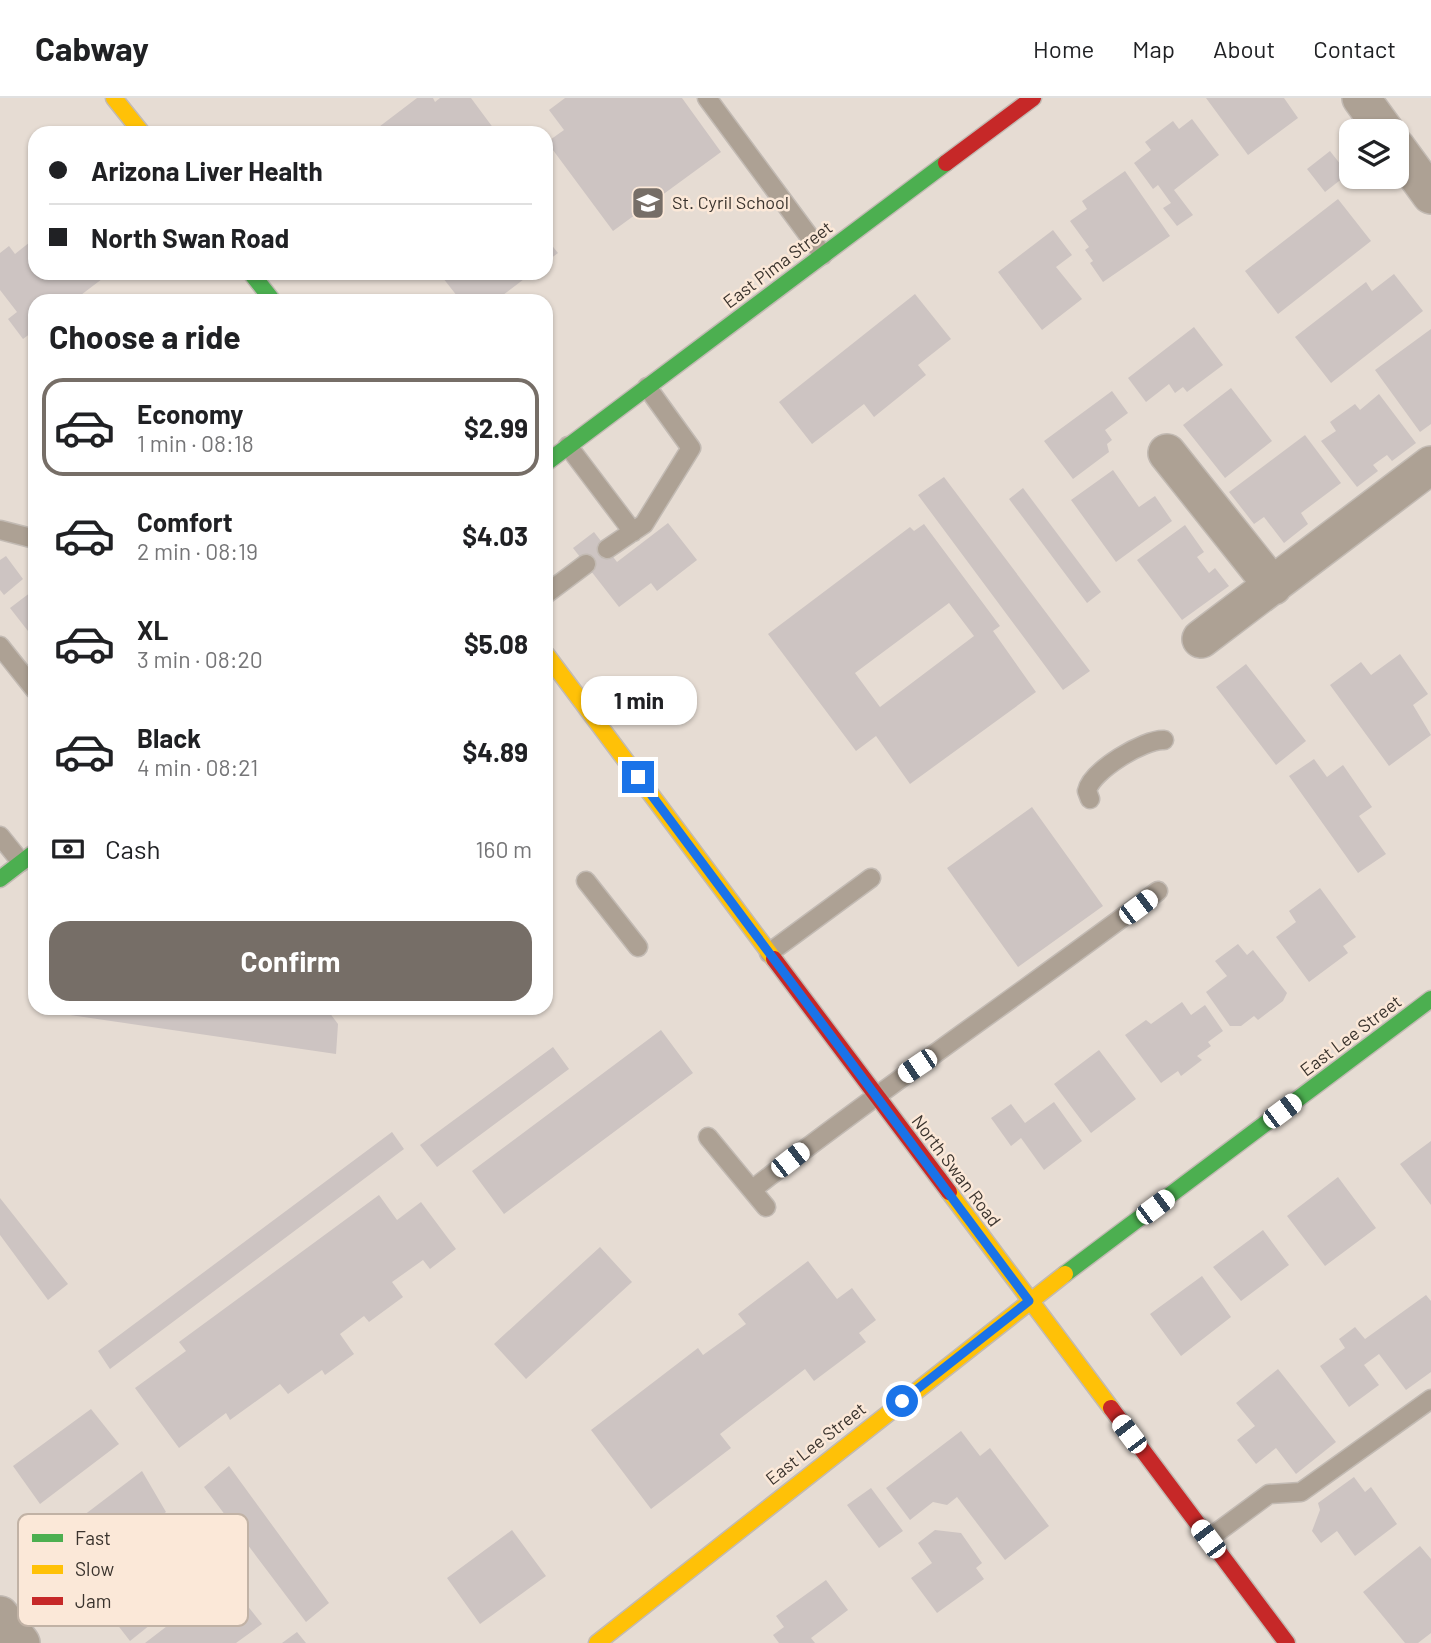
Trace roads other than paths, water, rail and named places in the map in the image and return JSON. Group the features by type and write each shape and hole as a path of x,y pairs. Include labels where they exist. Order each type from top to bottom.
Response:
{"street":[{"path":"114,98 136,126"},
{"name":"East Pima Street","path":"553,458 1033,98"},
{"path":"1361,98 1376,119"},
{"path":"1409,165 1431,195"},
{"path":"1167,453 1273,586"},
{"path":"1201,639 1431,465"},
{"name":"North Swan Road","path":"553,663 1287,1643"},
{"path":"0,879 28,857"},
{"name":"East Lee Street","path":"597,1643 1029,1301 1431,999"},
{"path":"0,1615 21,1643"}],"lane":[{"path":"707,98 823,255"},
{"path":"607,549 644,524 691,448 647,387"},
{"path":"568,446 633,532"},
{"path":"0,530 28,537"},
{"path":"553,589 586,564"},
{"path":"0,646 28,681"},
{"path":"1090,799 1088,784 1094,778 1143,742 1164,740"},
{"path":"0,836 28,857"},
{"path":"769,953 871,878"},
{"path":"586,881 638,947"},
{"path":"753,1189 874,1095 1056,969 1158,891"},
{"path":"708,1137 766,1206"},
{"path":"1208,1539 1269,1494 1301,1492 1431,1399"}],"place":[{"name":"St. Cyril School","path":"648,203"}]}
